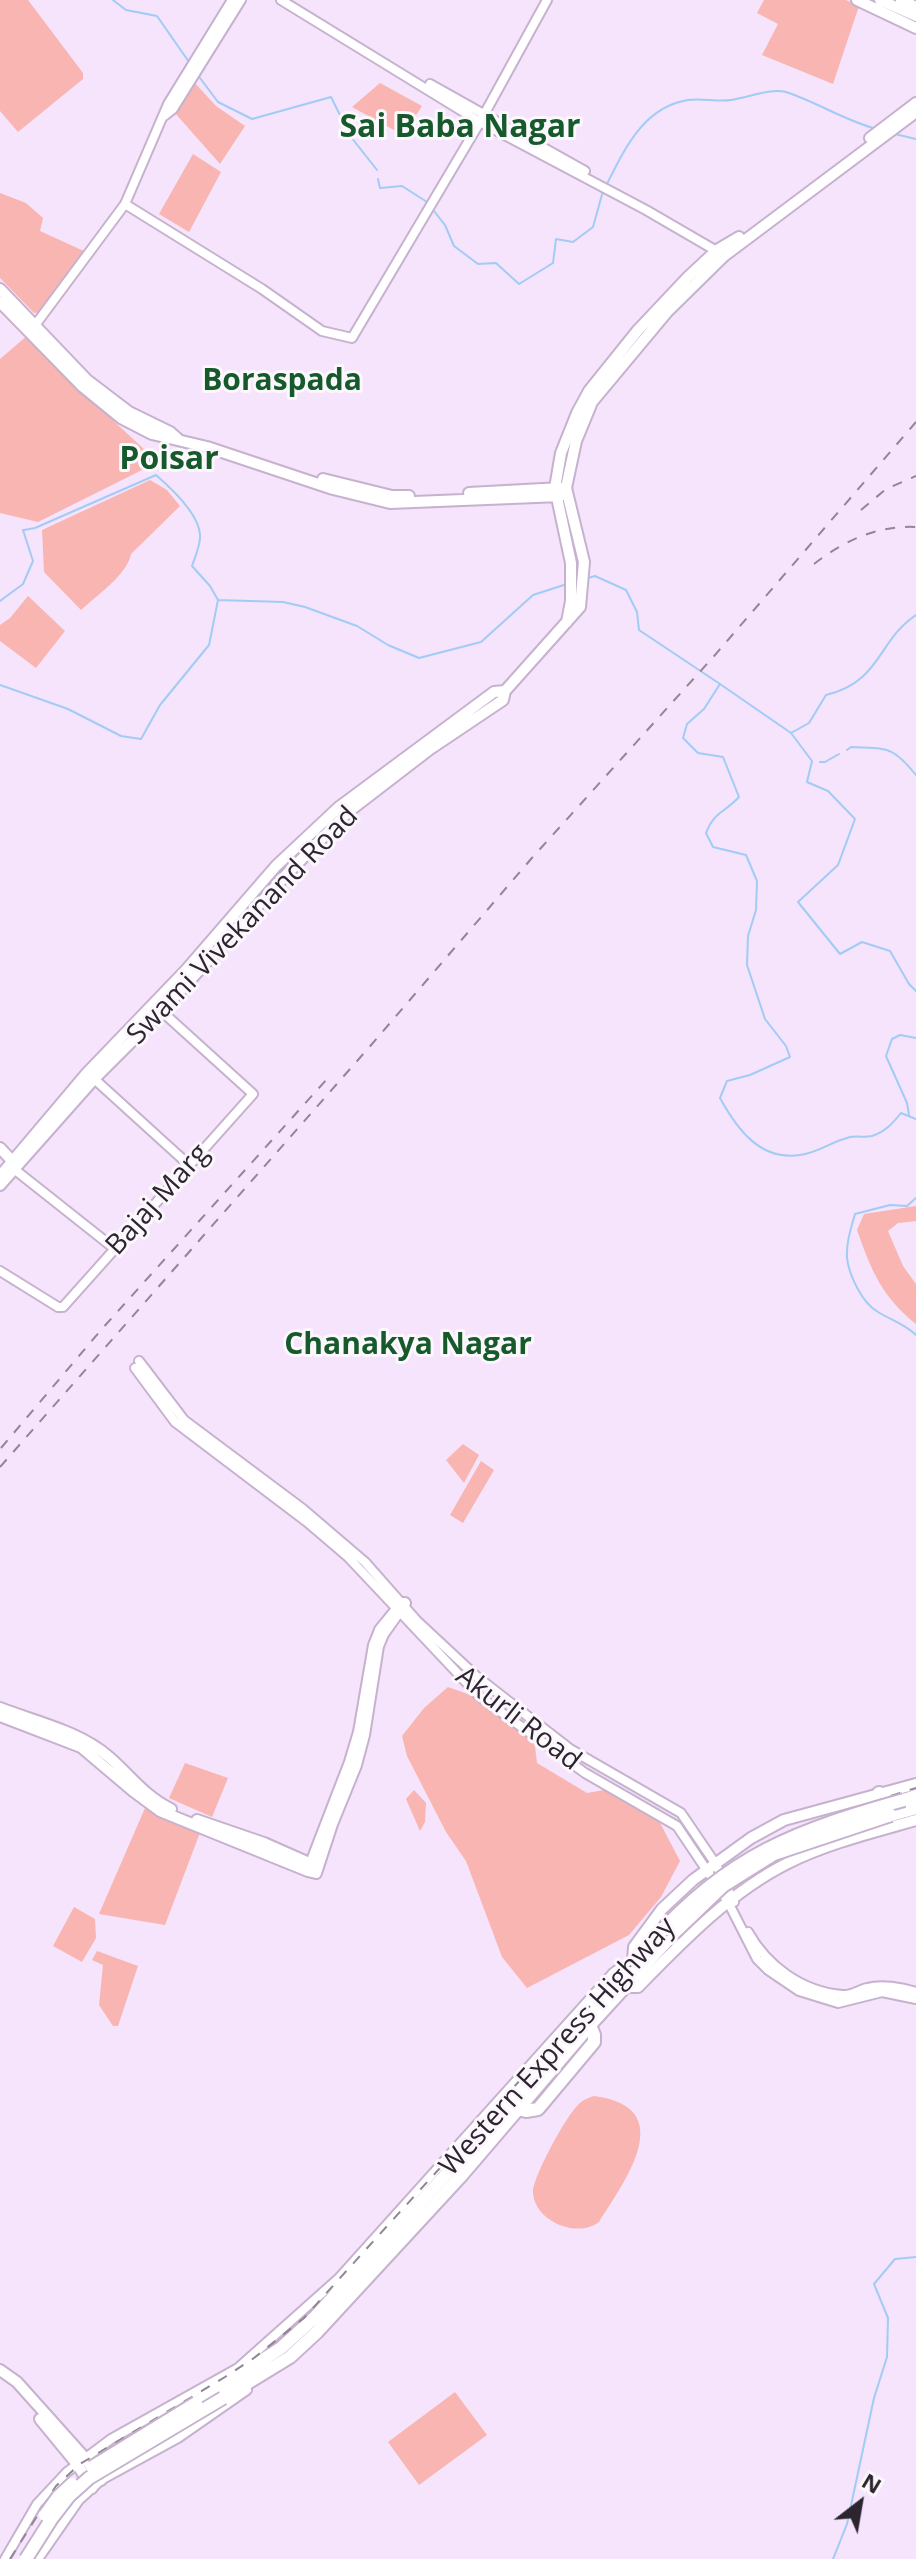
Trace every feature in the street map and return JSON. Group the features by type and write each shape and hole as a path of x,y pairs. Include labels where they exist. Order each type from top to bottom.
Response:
{"highway":[{"path":"879,1793 910,1798"},
{"name":"Western Express Highway","path":"246,2372 281,2348 314,2318 437,2176 685,1906 748,1857 812,1827 910,1798"},
{"name":"Western Express Highway","path":"246,2372 290,2357 317,2332 460,2177 590,2025 674,1933 723,1886 774,1854 916,1808"},
{"path":"518,2109 538,2109 594,2042 590,2025"},
{"path":"559,2061 570,2071"},
{"path":"26,2559 69,2496 89,2478 220,2394 246,2372"},
{"path":"18,2559 58,2497 82,2474 220,2394"}],"main road":[{"path":"857,0 916,25"},
{"path":"866,0 916,25"},
{"path":"880,0 916,16"},
{"path":"901,0 916,7"},
{"path":"576,602 561,492 561,453 589,391 631,338 681,284 884,131 916,103"},
{"path":"884,131 916,112"},
{"path":"0,289 61,367 152,434 283,471 287,469 392,496 561,492"},
{"path":"0,302 33,328"},
{"path":"561,492 584,562 576,602"},
{"name":"Swami Vivekanand Road","path":"0,1176 90,1076 348,812 430,749 503,700 505,691 574,616 576,602"},
{"name":"Swami Vivekanand Road","path":"0,1185 10,1163 90,1076"},
{"path":"0,1148 21,1150"},
{"path":"0,1148 10,1163"},
{"path":"0,1708 55,1733 82,1739 109,1757 137,1786 167,1807 264,1843 312,1867 350,1762 380,1630 400,1609"},
{"path":"0,1716 35,1725"},
{"path":"631,1963 634,1947 662,1909 711,1866 751,1838 784,1820 916,1784"},
{"path":"625,1987 638,1987 730,1900 790,1862 916,1820"},
{"path":"0,2370 17,2382 96,2484"},
{"path":"0,2377 16,2389 81,2461"}],"street":[{"path":"200,58 232,0"},
{"path":"33,328 125,204 162,117 241,0"},
{"path":"281,0 482,119 723,252"},
{"path":"288,0 482,119"},
{"path":"125,204 262,289 322,331 352,338 482,119 547,0"},
{"name":"Bajaj Marg","path":"0,1271 58,1307 63,1307 253,1094 158,1008"},
{"path":"90,1076 189,1165"},
{"path":"10,1163 115,1249"},
{"name":"Akurli Road","path":"137,1365 175,1422 348,1557 479,1696 585,1773 677,1826 711,1866"},
{"name":"Akurli Road","path":"400,1609 530,1720 570,1749 681,1813 762,1955 783,1974 822,1990 844,1995 871,1987 916,1992"},
{"name":"Akurli Road","path":"730,1900 757,1959 799,1991 838,2003 848,2003 882,1992 916,1999"},
{"path":"5,2559 37,2504 81,2461 111,2439 246,2372 247,2390 178,2438 96,2484 79,2500 40,2559"},
{"path":"30,2518 55,2533"}],"shaded area":[{"path":"0,0 28,0 83,73 83,79 18,132 0,111"},
{"path":"764,0 846,0 859,6 833,84 762,55 778,24 757,13"},
{"path":"194,82 216,106 245,126 220,164 175,113"},
{"path":"380,83 422,106 403,135 352,107"},
{"path":"193,154 221,172 189,232 159,214"},
{"path":"0,193 26,203 43,218 40,231 86,252 40,312 34,313 0,278"},
{"path":"28,335 55,367 158,462 38,522 0,513 0,359"},
{"path":"150,480 167,490 180,506 131,554 118,577 81,610 44,572 42,530"},
{"path":"28,596 65,631 36,668 0,641 0,625"},
{"path":"916,1206 916,1221 898,1223 888,1231 903,1266 916,1284 916,1324 894,1304 879,1282 857,1230 864,1214"},
{"path":"463,1444 479,1455 464,1483 446,1460"},
{"path":"481,1461 494,1470 463,1523 450,1515"},
{"path":"448,1687 476,1697 534,1738 537,1763 587,1793 604,1790 658,1819 680,1861 661,1897 629,1935 527,1988 502,1957 466,1861 446,1832 407,1756 402,1736 424,1708"},
{"path":"185,1763 228,1778 212,1817 169,1798"},
{"path":"414,1790 426,1803 425,1822 420,1831 406,1799"},
{"path":"145,1808 201,1830 165,1925 99,1914"},
{"path":"74,1907 95,1919 96,1938 82,1962 53,1946"},
{"path":"97,1951 138,1966 118,2026 113,2026 99,2005 103,1965 92,1960"},
{"path":"594,2096 620,2103 635,2115 640,2130 638,2148 632,2167 599,2222 580,2229 569,2228 549,2219 541,2211 535,2202 534,2184 566,2121 580,2103"},
{"path":"455,2392 487,2435 419,2485 388,2442"}],"waterway":[{"path":"113,0 126,10 157,16 189,62"},
{"path":"197,74 218,102 252,119 331,97 351,137 377,170"},
{"path":"606,186 628,145 647,121 672,104 688,100 737,99 780,91 877,129"},
{"path":"895,134 916,139"},
{"path":"378,179 380,188 402,186 427,202"},
{"path":"434,211 445,225 454,246 478,264 496,263 519,284 553,263 556,239 573,242 593,227 603,191"},
{"path":"24,530 156,475 195,519 200,539 192,566 218,600 283,602 305,607 357,626 388,645 419,658 481,642 533,595 567,584"},
{"path":"0,601 23,584 33,561 23,530"},
{"path":"588,578 595,576 626,590 637,612 639,630 720,684 704,709 687,724 683,738 698,753 723,757 739,797 716,817 706,833 713,847 746,855 757,881 756,910 748,936 747,965 765,1019 786,1046 790,1057 750,1075 727,1081 720,1098 727,1110 751,1140 762,1148 786,1156 806,1154 850,1137 872,1136 888,1127 901,1113 916,1119"},
{"path":"0,685 68,709 121,736 141,739 160,705 209,645 218,600"},
{"path":"791,733 809,723 826,695 844,689 869,670 893,636 916,615"},
{"path":"720,684 791,733 812,761 807,782 828,791 855,819 838,865 798,902 840,954 862,942 890,951 916,991"},
{"path":"847,750 851,747 888,750 901,758 916,775"},
{"path":"820,762 839,754"},
{"path":"909,1115 907,1103 886,1056 892,1039 900,1035 916,1038"},
{"path":"916,1198 907,1206 890,1205 855,1214 847,1252 853,1280 867,1302 916,1335"},
{"path":"833,2559 847,2524 874,2398 887,2357 888,2318 874,2284 895,2259 916,2257"}],"railway":[{"path":"0,1467 531,859 715,655 916,422"},
{"path":"861,510 886,489 916,476"},
{"path":"814,564 862,536 888,529 916,527"},
{"path":"1,1448 101,1330 327,1079"},
{"path":"10,2559 56,2486 80,2464 225,2377 304,2318 584,2012 683,1920 736,1878 792,1842 852,1811 916,1788"}],"district":[{"name":"Sai Baba Nagar","path":"460,128"},
{"name":"Boraspada","path":"282,381"},
{"name":"Poisar","path":"169,460"},
{"name":"Chanakya Nagar","path":"408,1345"}]}
